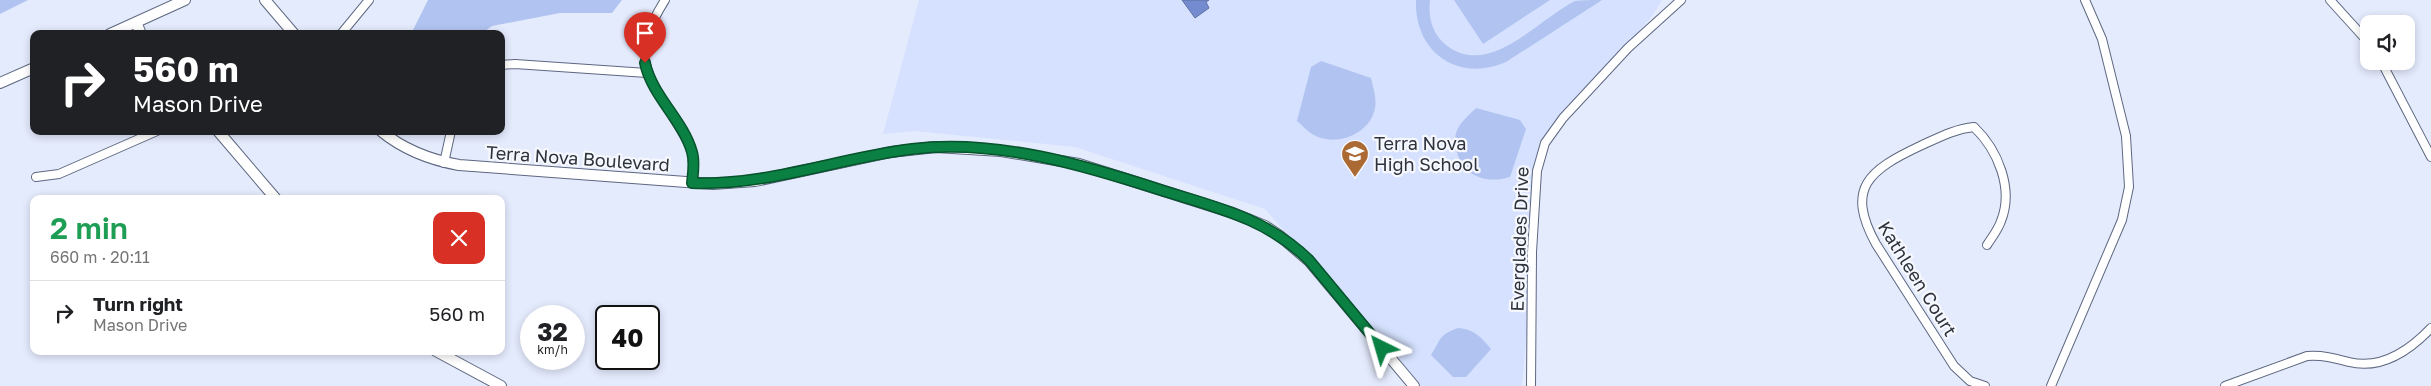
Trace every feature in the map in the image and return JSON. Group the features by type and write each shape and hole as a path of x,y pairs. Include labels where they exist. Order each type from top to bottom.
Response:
{"street":[{"path":"119,30 185,0"},
{"path":"265,0 291,30"},
{"path":"345,30 356,12 369,0"},
{"path":"665,0 649,28 645,40 647,73 690,146 694,162 692,183"},
{"name":"Everglades Drive","path":"1531,386 1532,252 1539,157 1545,143 1563,118 1628,48 1681,0"},
{"path":"2051,386 2122,220 2129,187 2126,136 2102,39 2085,0"},
{"path":"2330,0 2360,33"},
{"path":"136,22 139,30"},
{"path":"505,65 647,73"},
{"path":"0,83 30,70"},
{"path":"2386,70 2431,157"},
{"name":"Kathleen Court","path":"1985,386 1970,380 1954,366 1866,227 1860,204 1868,182 1879,168 1897,157 1958,129 1974,127 1983,136 2004,176 2006,196 2000,224 1987,244"},
{"path":"36,176 59,174 148,135"},
{"path":"221,135 273,195"},
{"name":"Terra Nova Boulevard","path":"387,135 413,151 444,163 474,167 692,183 755,181 892,152 936,147 1001,151 1100,170 1233,213 1280,236 1309,260 1414,386"},
{"path":"444,163 450,135"},
{"path":"2225,386 2308,356 2321,355 2363,364 2378,362 2406,350 2431,328"},
{"path":"443,355 501,386"}],"shaded area":[{"path":"0,0 28,0 0,14"},
{"path":"428,0 622,0 612,13 560,13 492,26 486,30 413,30"},
{"name":"Terra Nova High School","path":"919,0 1662,0 1652,16 1543,144 1522,386 1421,386 1265,209 1075,147 915,131 883,134"},
{"path":"1182,0 1209,0 1206,2 1209,8 1195,18"},
{"path":"1416,0 1430,0 1432,25 1441,41 1462,54 1479,55 1496,51 1512,43 1575,1 1602,0 1506,62 1488,67 1471,68 1456,65 1442,58 1431,48 1422,35 1417,18"},
{"path":"1454,0 1550,0 1483,44"},
{"path":"1321,61 1371,78 1376,100 1375,108 1372,117 1359,132 1340,139 1330,140 1310,133 1297,121 1311,67"},
{"path":"1476,108 1520,120 1526,129 1510,177 1493,180 1485,179 1471,173 1460,161 1455,138 1456,133 1462,122"},
{"path":"1458,328 1477,334 1491,349 1466,377 1453,377 1431,355 1443,336"}],"place":[{"name":"Terra Nova High School","path":"1355,178"}],"route":[{"path":"645,63 652,83 690,146 694,162 692,183 713,184 755,181 869,156 936,147 980,148 1079,164 1233,213 1265,226 1296,248 1309,260 1382,348"}]}
